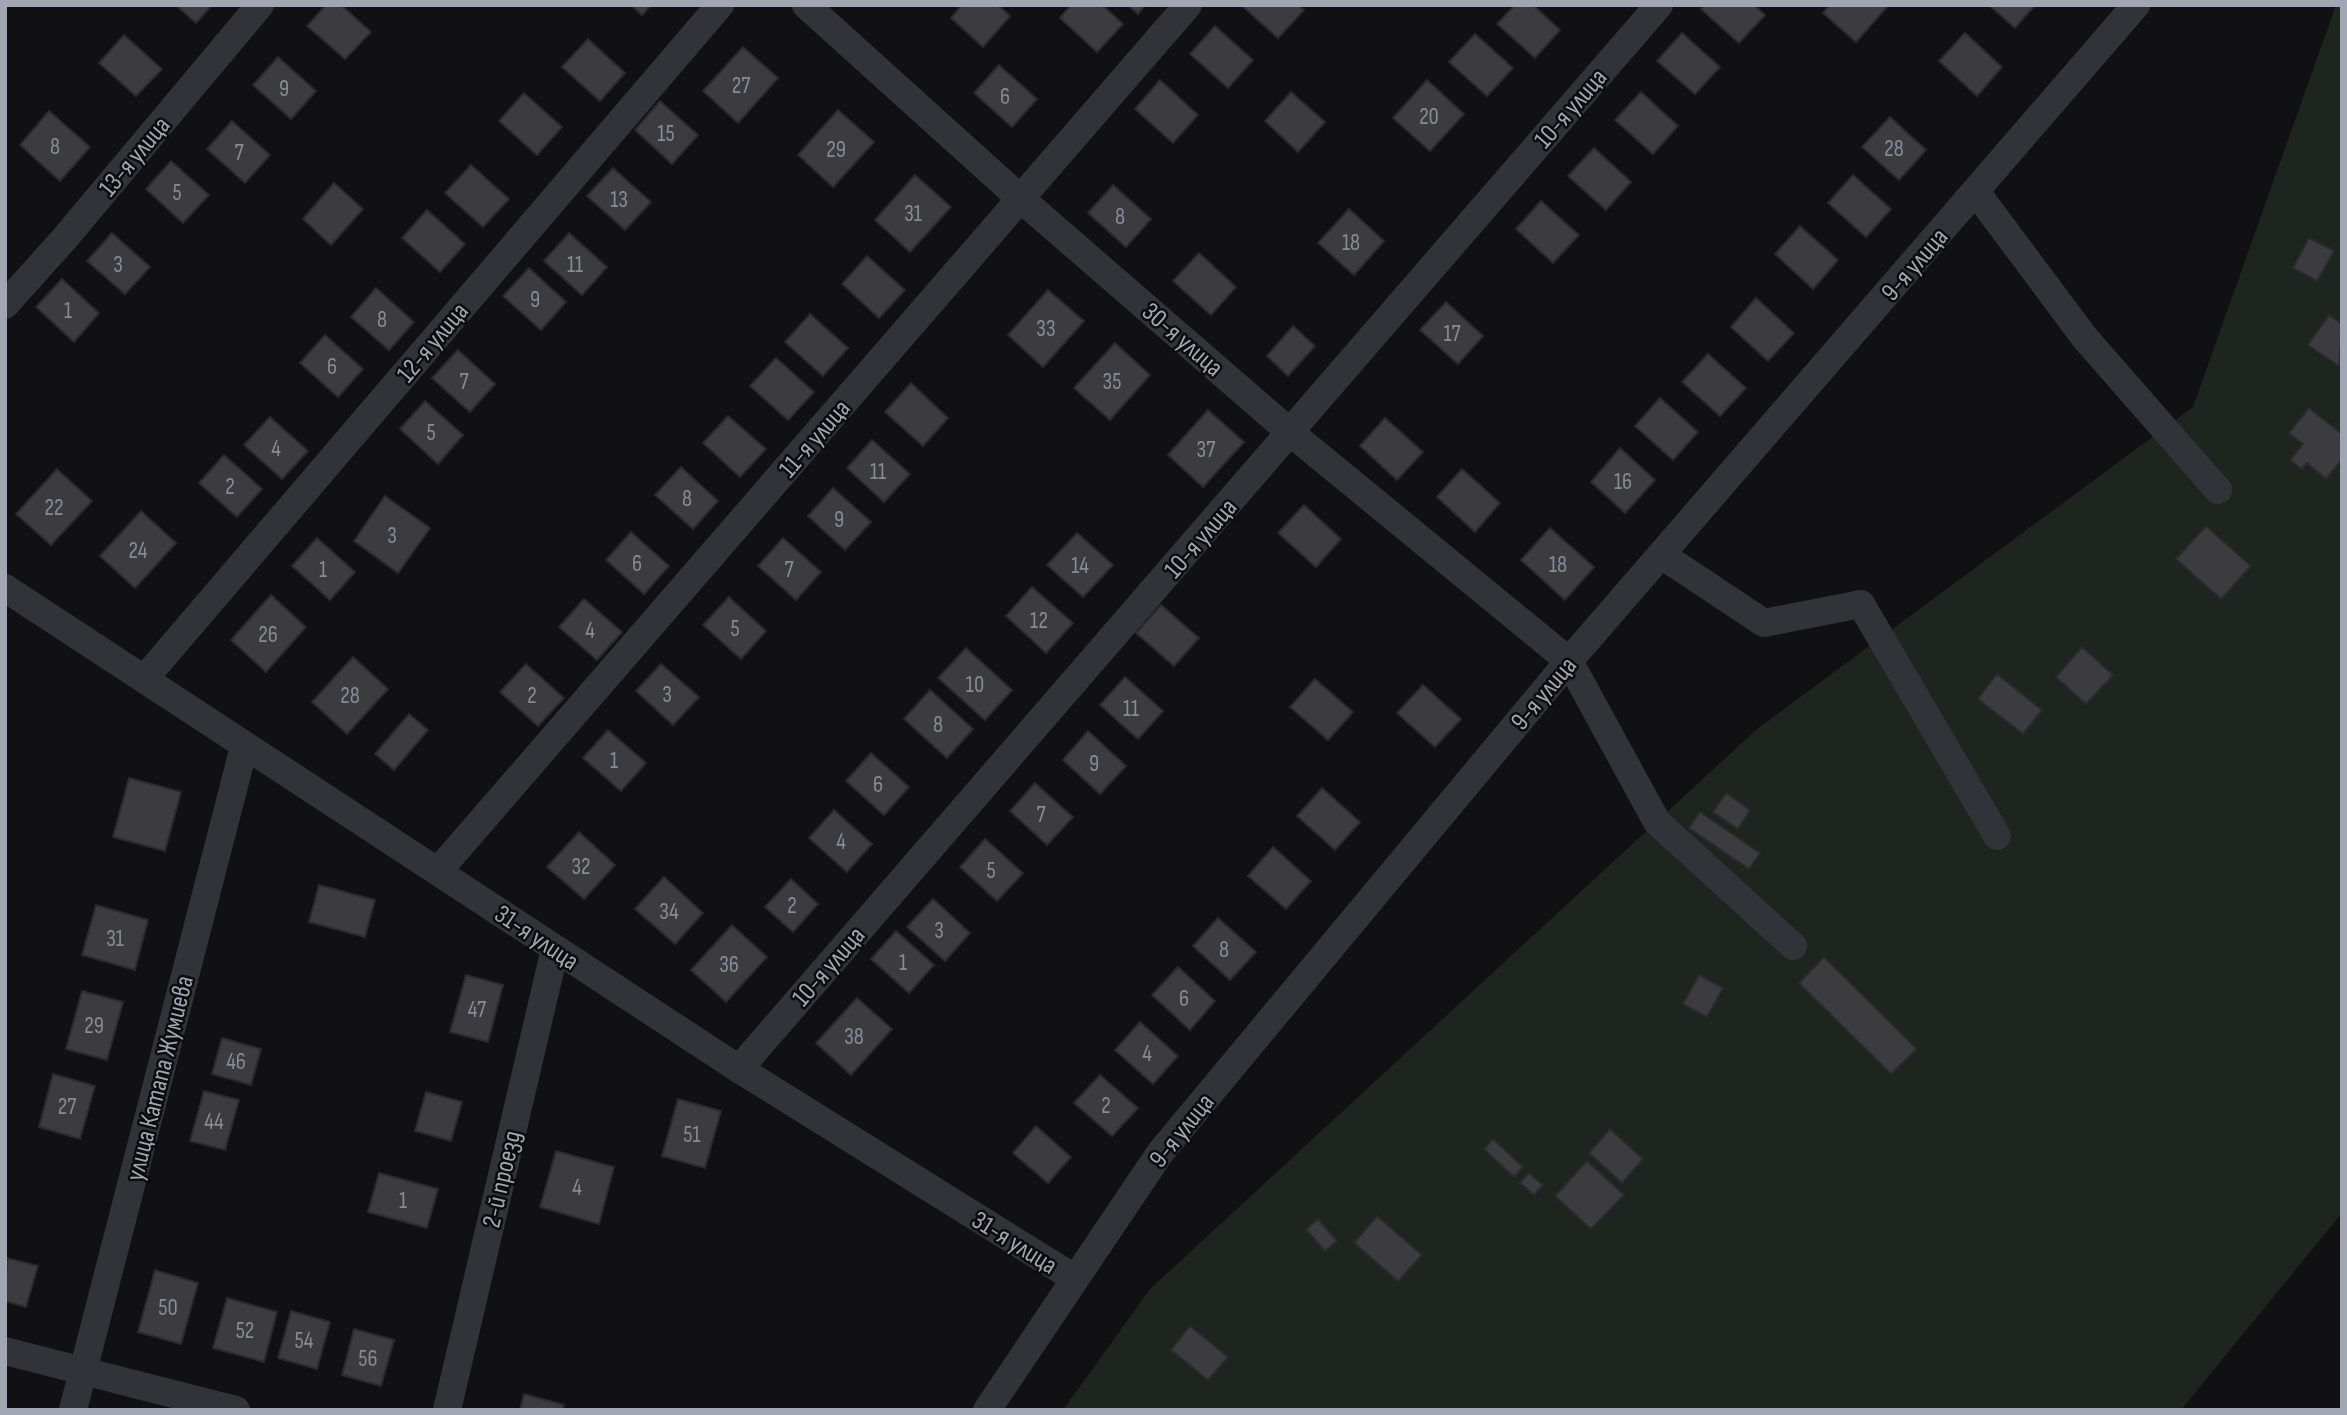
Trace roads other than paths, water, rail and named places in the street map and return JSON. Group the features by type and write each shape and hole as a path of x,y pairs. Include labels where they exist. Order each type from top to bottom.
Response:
{"street":[{"name":"13-я улица","path":"5,304 65,238 260,5"},
{"name":"12-я улица","path":"145,678 720,5"},
{"name":"30-я улица","path":"806,5 1021,199 1291,433 1569,662"},
{"name":"11-я улица","path":"439,870 1188,5"},
{"name":"10-я улица","path":"739,1069 1659,5"},
{"name":"9-я улица","path":"987,1410 1160,1153 1569,662 1976,192 2123,10"},
{"path":"1976,192 2085,338 2218,490"},
{"path":"1663,556 1764,623 1861,604 1997,835"},
{"name":"31-я улица","path":"5,588 739,1069 1074,1278"},
{"path":"1569,662 1657,821 1793,946"},
{"name":"улица Катапа Жумиева","path":"74,1410 244,747"},
{"name":"2-й проезд","path":"447,1410 555,949"},
{"path":"5,1350 236,1410"}]}
